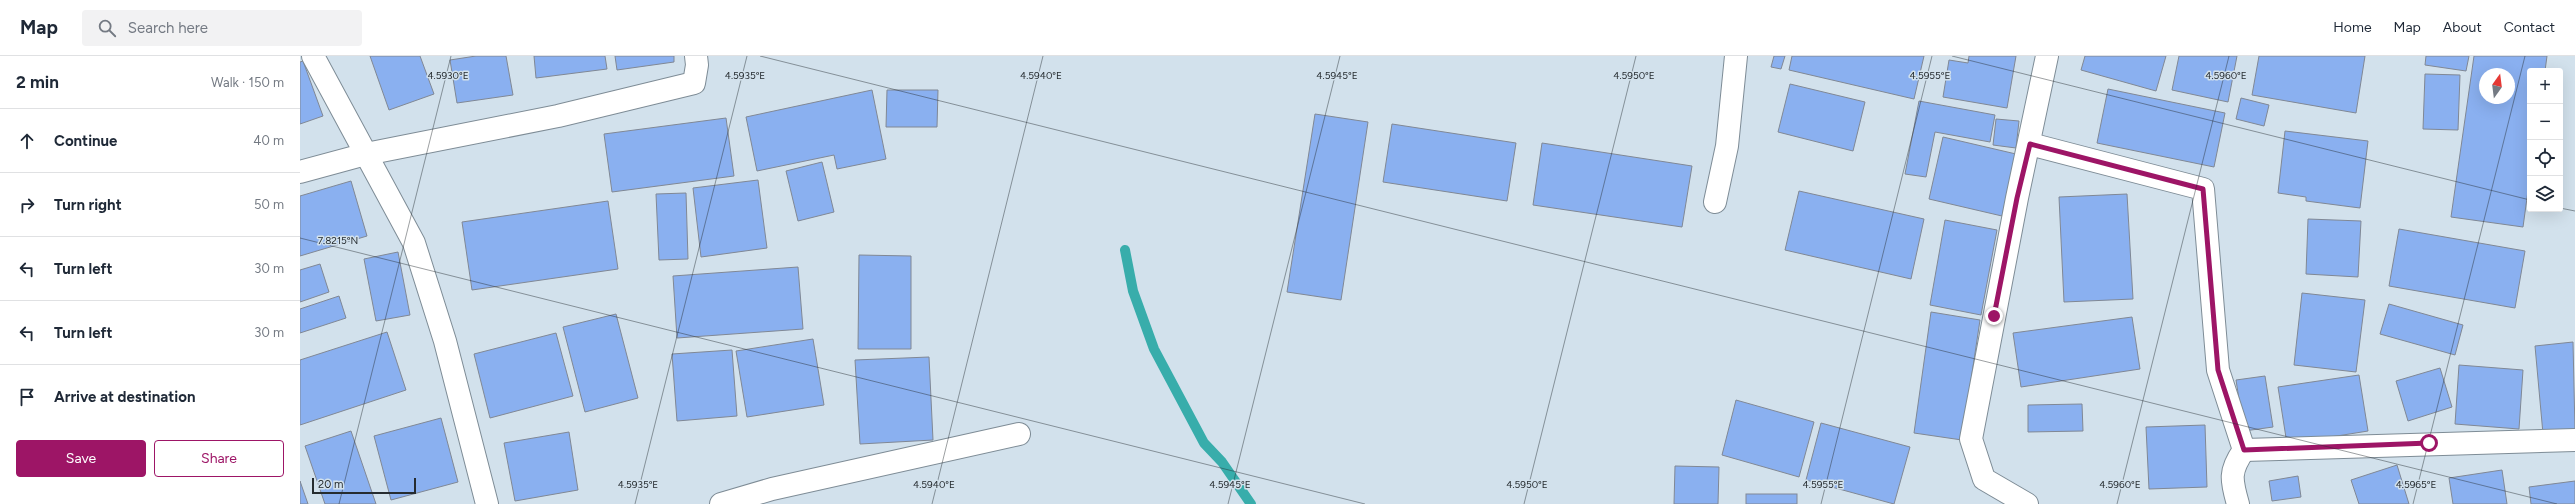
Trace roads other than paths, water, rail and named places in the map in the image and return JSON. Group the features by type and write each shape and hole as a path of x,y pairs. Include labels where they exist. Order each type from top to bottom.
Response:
{"street":[{"path":"314,56 414,243 445,341 487,504"},
{"path":"300,172 366,154 558,116 694,83 697,65 696,56"},
{"path":"1715,202 1727,146 1736,56"},
{"path":"2027,504 1984,479 1971,439 2015,205 2030,144 2048,56"},
{"path":"2030,144 2203,189 2218,370 2244,450"},
{"path":"721,504 772,489 1019,434"},
{"path":"2244,450 2575,440"},
{"path":"2238,504 2232,482 2234,464 2244,450"}],"waterway":[{"path":"1125,250 1133,291 1154,349 1204,443 1222,462 1251,504"}]}
